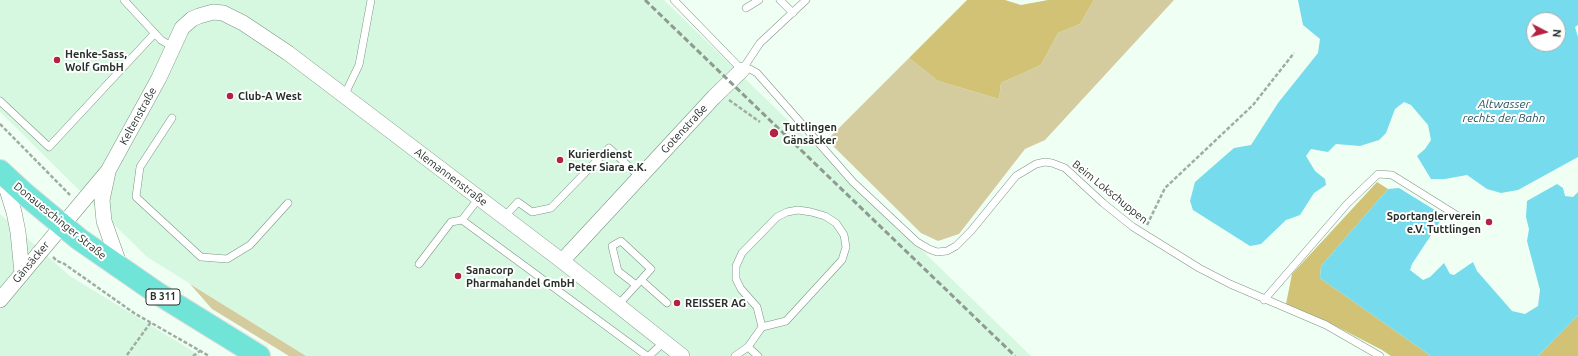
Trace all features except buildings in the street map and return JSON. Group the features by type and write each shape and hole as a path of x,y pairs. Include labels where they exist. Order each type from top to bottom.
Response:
{"main road":[{"name":"Donaueschinger Straße","path":"0,171 63,226 121,269 258,356"}],"street":[{"name":"Alemannenstraße","path":"213,12 230,15 288,53 562,261 682,356"},
{"name":"Keltenstraße","path":"63,226 108,171 159,78 182,28 192,19 213,12"},
{"name":"Gotenstraße","path":"562,261 742,70"},
{"name":"Donaueschinger Straße","path":"0,171 15,219 22,272"},
{"name":"Donaueschinger Straße","path":"108,171 102,200 104,220 121,269"},
{"name":"Gänsäcker","path":"0,300 22,272 63,226"}],"lane":[{"path":"124,0 160,40 173,47"},
{"path":"344,96 359,65 371,0"},
{"path":"674,0 742,70 760,43 806,0"},
{"path":"746,8 759,0"},
{"path":"780,0 793,12"},
{"path":"0,101 49,147 155,33"},
{"name":"Beim Lokschuppen","path":"742,70 750,70 757,73 853,182 917,242 929,249 937,252 947,251 956,246 971,231 1016,176 1036,164 1045,162 1052,163 1065,168 1103,203 1143,233 1199,268 1264,300 1326,325 1380,356"},
{"path":"172,118 140,167 136,198 201,257 227,259 250,245 288,203"},
{"path":"504,217 518,202 532,212 551,208 609,148 640,177"},
{"path":"1264,300 1346,204 1378,174 1392,175 1461,218"},
{"path":"420,264 452,222 462,220 479,198"},
{"path":"735,356 748,347 762,327 786,321 842,260 846,247 844,235 836,223 825,216 811,212 798,210 787,212 776,217 742,253 736,266 736,279 741,289 757,307 762,327"},
{"path":"462,220 648,356 664,342"},
{"path":"618,305 638,283 651,269 621,241 612,246 618,271 638,283 667,303"},
{"path":"748,347 758,356"}],"path":[{"path":"1143,233 1165,188 1253,105 1294,53"},
{"path":"729,100 746,114 760,122"},
{"path":"0,124 65,189 79,206"},
{"path":"63,263 134,313 209,356"},
{"path":"127,355 151,322"},
{"path":"193,356 200,351"}],"shaded area":[{"path":"0,0 664,0 1031,356 306,356 147,257 0,112"},
{"path":"967,0 1005,0 1021,5 1048,0 1094,0 1080,24 1058,33 1041,65 1001,83 999,99 938,81 909,58"},
{"path":"1094,0 1174,0 1045,140 1025,149 959,234 938,241 921,233 827,140 909,58 938,81 999,99 1001,83 1041,65 1058,33 1080,24"},
{"path":"1377,182 1388,189 1321,266 1320,278 1431,356 1391,356 1326,321 1286,304 1292,274"},
{"path":"0,214 70,276 201,356 0,356"},
{"path":"190,284 306,356 289,356 212,309"},
{"path":"1578,315 1578,356 1538,356"}],"water":[{"name":"Altwasser rechts der Bahn","path":"1298,0 1578,0 1578,25 1575,27 1578,37 1578,157 1518,190 1501,193 1487,189 1467,175 1445,179 1431,179 1417,156 1425,149 1431,140 1428,125 1411,105 1404,102 1395,109 1386,133 1379,140 1360,146 1336,144 1328,152 1311,149 1306,156 1315,171 1325,179 1326,185 1314,193 1300,215 1286,220 1261,244 1250,246 1193,210 1190,201 1195,182 1234,148 1251,145 1278,103 1318,53 1320,39 1303,25"},
{"path":"1557,184 1563,188 1565,196 1573,197 1578,192 1578,315 1538,356 1431,356 1320,278 1321,266 1388,189 1399,188 1438,212 1441,220 1412,264 1410,270 1423,280 1430,277 1444,263 1450,274 1454,275 1473,262 1477,271 1512,311 1525,314 1538,306 1540,290 1527,241 1529,229 1526,217 1527,201"}],"railway":[{"path":"645,0 1015,356"}],"place":[{"name":"Henke-Sass, Wolf GmbH","path":"57,60"},
{"name":"Club-A West","path":"230,96"},
{"name":"Tuttlingen Gänsäcker","path":"774,133"},
{"name":"Kurierdienst Peter Siara e.K.","path":"560,160"},
{"name":"Sportanglerverein e.V. Tuttlingen","path":"1489,222"},
{"name":"Sanacorp Pharmahandel GmbH","path":"458,276"},
{"name":"REISSER AG","path":"677,303"}]}
